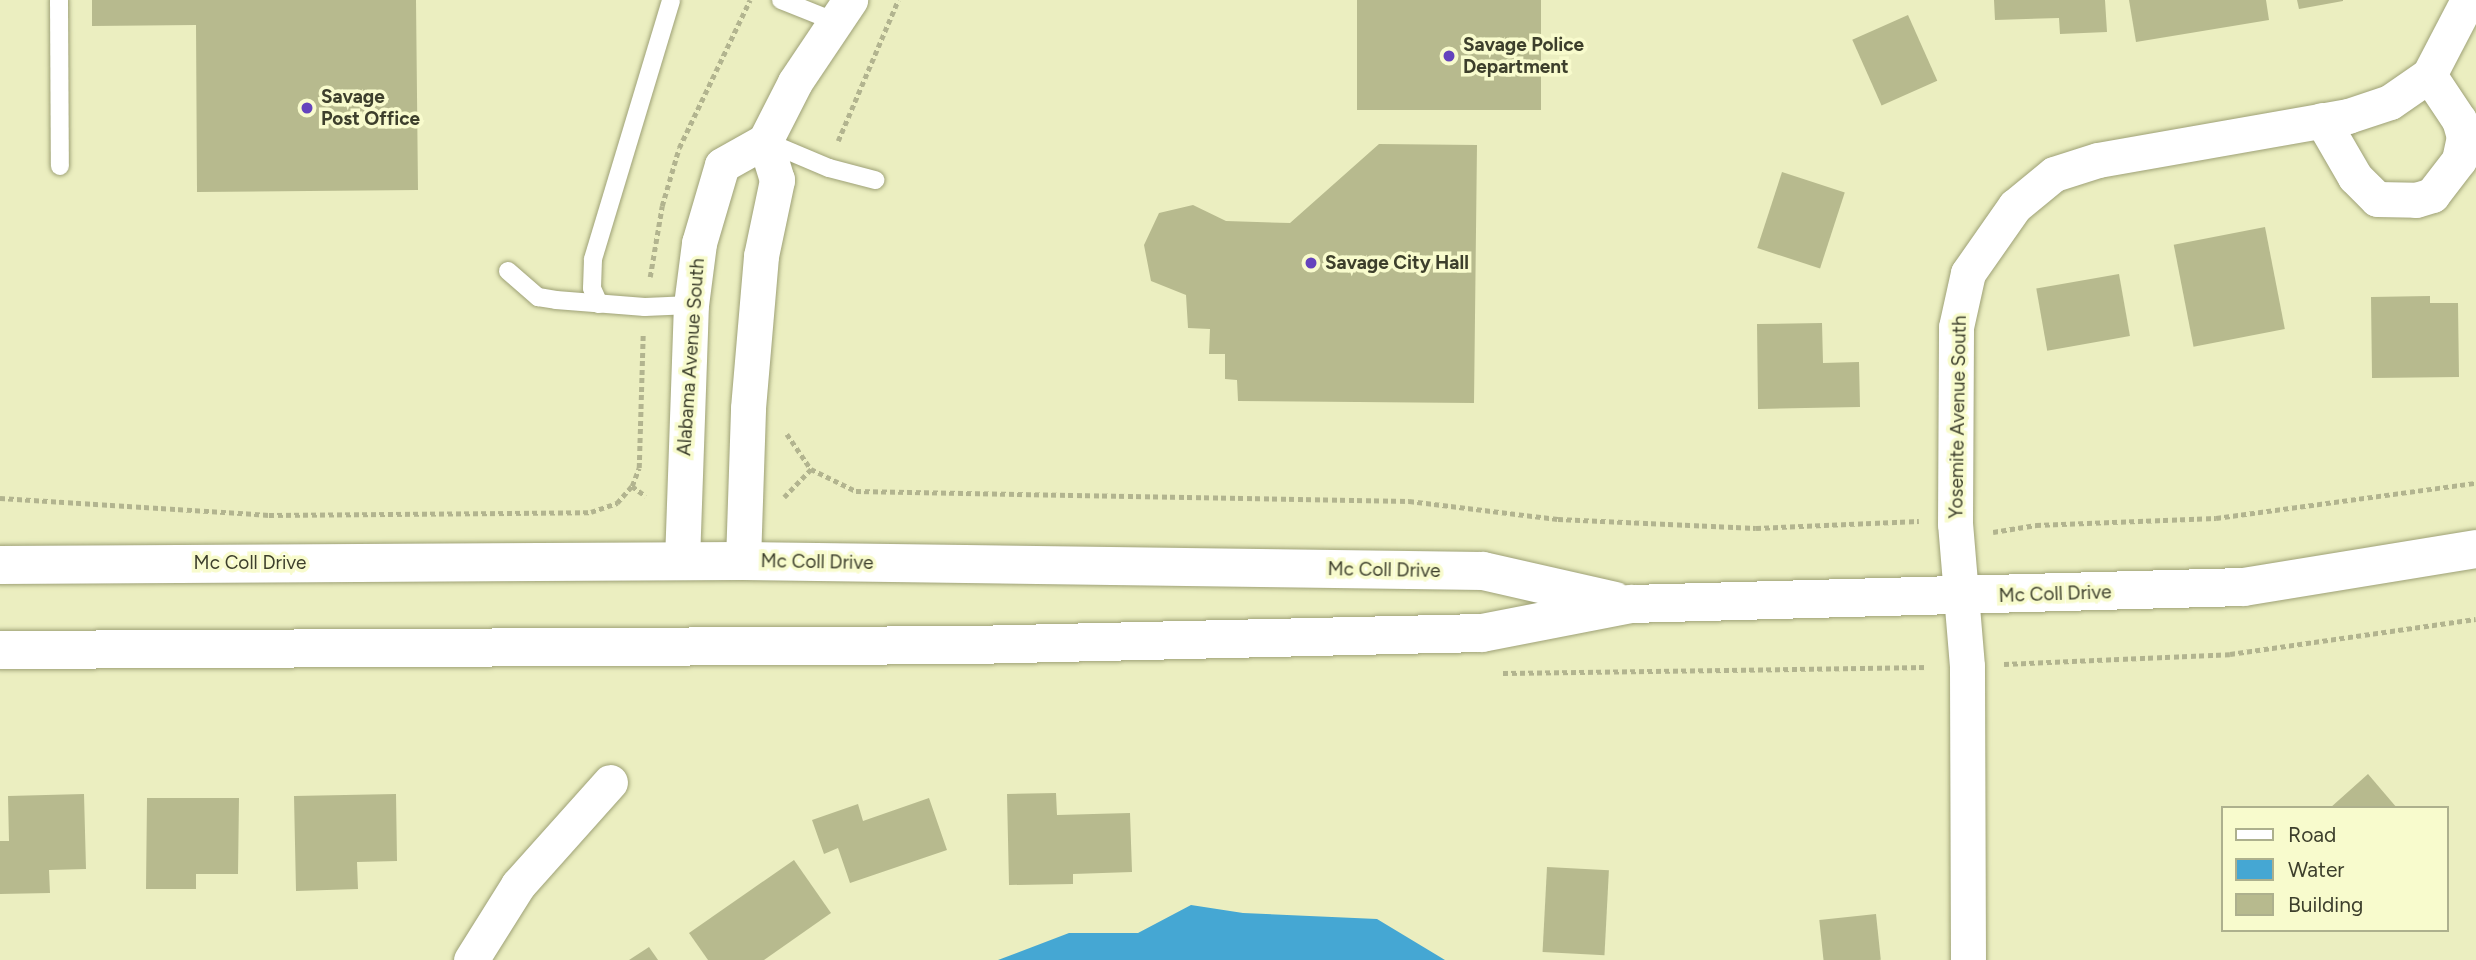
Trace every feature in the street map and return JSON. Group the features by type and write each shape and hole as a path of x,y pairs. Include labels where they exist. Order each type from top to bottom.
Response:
{"main road":[{"name":"Mc Coll Drive","path":"0,650 946,646 1482,633 1631,604 1961,597 2244,587 2476,549"},
{"name":"Mc Coll Drive","path":"0,565 743,561 1483,571 1631,604"}],"street":[{"name":"Yosemite Avenue South","path":"1968,960 1967,666 1955,524 1956,327 1968,273 2015,206 2054,174 2098,160 2322,121 2390,102 2429,75 2468,0"},
{"path":"743,561 747,408 761,256 777,180 765,141 795,82 843,11"},
{"path":"2322,121 2355,177 2376,199 2416,200 2432,195 2459,160 2464,137 2459,121 2429,75"},
{"name":"Alabama Avenue South","path":"682,561 691,305 699,243 722,165 765,141"},
{"path":"471,960 518,885 610,782"}],"lane":[{"path":"59,0 60,166"},
{"path":"599,304 592,288 593,259 671,0"},
{"path":"781,0 843,11"},
{"path":"765,141 829,168 875,180"},
{"path":"508,271 538,297 645,307 691,305"}],"path":[{"path":"0,498 269,515 591,512 617,503 632,486 639,468 645,307 662,206 679,148 750,0"},
{"path":"829,168 847,111 898,0"},
{"path":"786,425 788,437 811,469 856,491 1409,501 1558,519 1756,528 1894,519 1955,524 1996,533 2036,525 2216,518 2476,483"}],"water":[{"path":"1191,905 1243,913 1377,919 1445,960 998,960 1069,933 1138,933"}],"building":[{"name":"Savage Post Office","path":"92,0 416,0 418,190 197,192 196,25 92,26"},
{"name":"Savage Police Department","path":"1357,0 1541,0 1541,110 1357,110"},
{"path":"1994,0 2105,0 2107,32 2060,34 2059,18 1995,20"},
{"path":"2129,0 2266,0 2269,20 2136,42"},
{"path":"2297,0 2343,0 2343,1 2299,9"},
{"path":"1908,15 1937,81 1882,106 1852,40"},
{"name":"Savage City Hall","path":"1379,144 1477,145 1474,403 1238,401 1237,380 1225,379 1225,354 1209,354 1210,329 1188,328 1186,295 1151,281 1144,245 1159,213 1193,205 1226,221 1290,223"},
{"path":"1782,172 1845,192 1820,268 1757,248"},
{"path":"2265,227 2285,329 2194,347 2174,245"},
{"path":"2119,274 2130,336 2047,351 2036,289"},
{"path":"2430,296 2430,303 2458,303 2459,377 2372,378 2371,297"},
{"path":"1822,323 1823,363 1859,362 1860,407 1758,409 1757,324"},
{"path":"2368,774 2395,806 2332,806"},
{"path":"1056,793 1057,815 1130,813 1132,872 1073,874 1073,884 1009,885 1007,794"},
{"path":"84,794 86,869 49,870 50,893 0,894 0,841 9,841 8,796"},
{"path":"396,794 397,861 357,862 358,889 296,891 294,796"},
{"path":"147,798 239,798 238,874 196,874 196,889 146,889"},
{"path":"929,798 947,850 850,883 838,848 824,854 812,820 858,804 863,821"},
{"path":"794,860 831,913 764,960 708,960 689,933"},
{"path":"1547,867 1609,870 1604,955 1543,952"},
{"path":"1876,914 1881,960 1824,960 1819,920"},
{"path":"649,947 658,960 629,960"}],"place":[{"name":"Savage Police Department","path":"1449,56"},
{"name":"Savage Post Office","path":"307,108"},
{"name":"Savage City Hall","path":"1311,263"}]}
